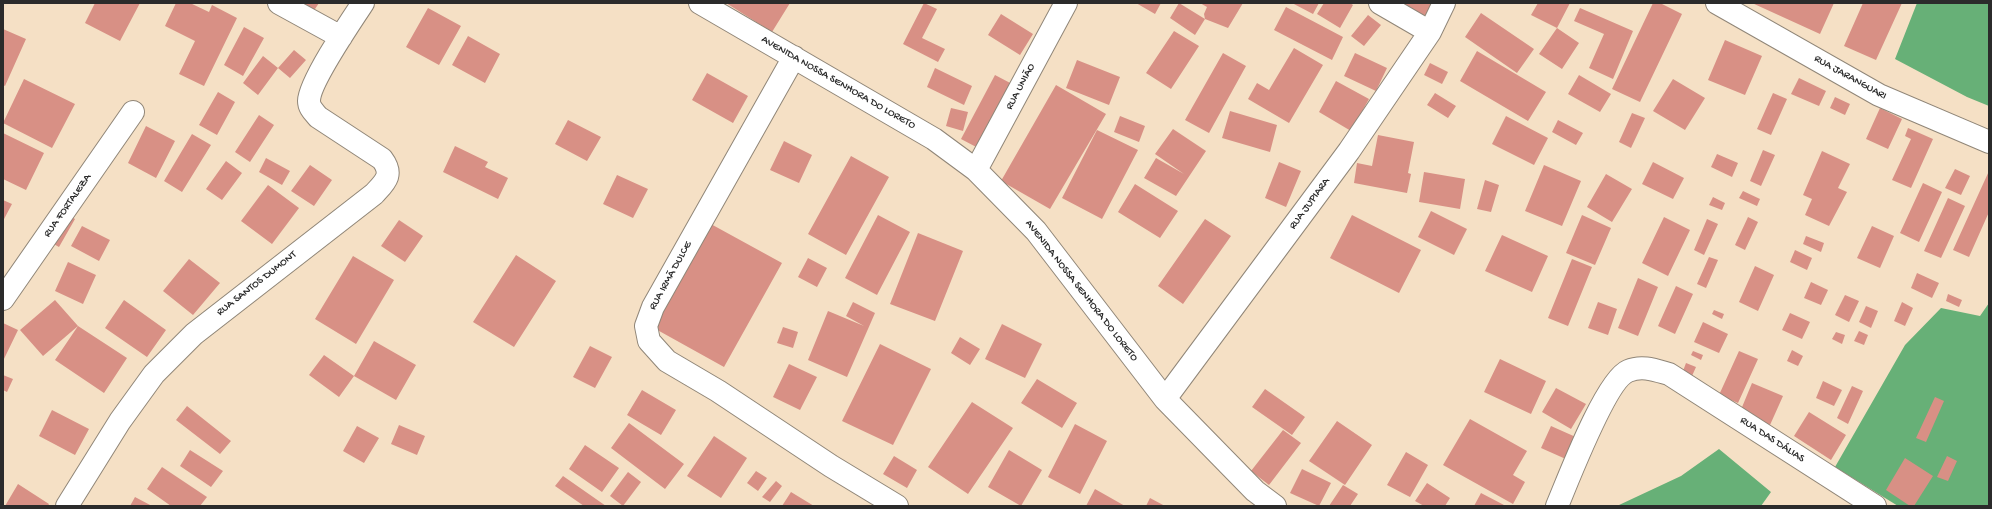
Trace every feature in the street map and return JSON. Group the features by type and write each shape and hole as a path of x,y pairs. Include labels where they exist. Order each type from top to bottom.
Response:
{"street":[{"path":"279,3 341,37 363,3"},
{"name":"AVENIDA NOSSA SENHORA DO LORETO","path":"700,3 934,139 976,170 1036,231 1165,399 1250,498 1275,506"},
{"name":"RUA UNIÃO","path":"976,170 1066,3"},
{"path":"1380,3 1430,32"},
{"name":"RUA JUPIARA","path":"1165,399 1344,157 1430,32 1444,3"},
{"name":"RUA JARANGUARI","path":"1717,3 1879,95 1989,142"},
{"name":"RUA SANTOS DUMONT","path":"67,506 120,421 154,374 194,334 374,194 385,181 388,174 388,167 382,159 318,117 310,108 309,101 311,91 341,37"},
{"name":"RUA IRMÃ DULCE","path":"794,57 653,307 646,326 649,341 667,361 718,391 830,466 897,506"},
{"name":"RUA FORTALEZA","path":"3,299 133,112"},
{"name":"RUA DAS DÁLIAS","path":"1557,506 1611,387 1626,372 1642,367 1669,374 1875,506"}],"green space":[{"path":"1917,3 1989,3 1989,106 1967,97 1895,59"},
{"path":"1989,303 1989,506 1898,506 1835,467 1905,345 1941,308 1980,316"},
{"path":"1719,449 1771,492 1761,506 1619,505 1681,476"}],"building":[{"path":"95,3 140,3 120,41 85,23"},
{"path":"176,3 190,3 209,12 212,5 237,18 204,86 179,74 195,41 165,26"},
{"path":"292,3 319,3 311,15"},
{"path":"726,3 790,3 772,32"},
{"path":"924,3 937,9 922,38 945,49 938,62 903,44"},
{"path":"1136,3 1161,3 1155,14"},
{"path":"1179,3 1205,19 1195,35 1170,18"},
{"path":"1200,3 1243,3 1228,28 1205,19 1204,14 1207,7"},
{"path":"1292,3 1319,3 1313,14"},
{"path":"1324,3 1350,3 1353,5 1340,28 1317,14"},
{"path":"1388,3 1434,3 1425,22"},
{"path":"1538,3 1570,3 1557,28 1531,15"},
{"path":"1653,3 1660,3 1682,14 1640,102 1612,89"},
{"path":"1752,3 1834,3 1820,34"},
{"path":"1863,3 1902,3 1876,60 1844,46"},
{"path":"1286,7 1343,37 1332,60 1274,30"},
{"path":"428,8 461,26 439,65 406,47"},
{"path":"1580,8 1633,31 1613,79 1589,68 1604,34 1574,21"},
{"path":"1481,13 1534,49 1517,73 1465,37"},
{"path":"1001,14 1033,34 1020,55 988,35"},
{"path":"1368,15 1381,25 1364,46 1351,36"},
{"path":"244,27 264,38 243,76 224,65"},
{"path":"1557,28 1579,43 1562,69 1539,54"},
{"path":"3,29 26,39 5,86 3,85"},
{"path":"1174,31 1199,46 1171,89 1146,73"},
{"path":"468,36 500,54 485,83 452,65"},
{"path":"1725,40 1762,56 1745,95 1708,80"},
{"path":"1294,48 1323,65 1289,123 1248,99 1257,83 1269,90"},
{"path":"294,50 306,60 290,78 278,68"},
{"path":"1477,51 1546,92 1528,121 1460,81"},
{"path":"1223,53 1246,66 1209,133 1185,120"},
{"path":"1355,53 1387,68 1376,91 1344,76"},
{"path":"263,56 278,68 258,95 243,83"},
{"path":"1077,60 1120,77 1109,105 1066,88"},
{"path":"1430,63 1448,72 1442,84 1424,75"},
{"path":"935,68 972,86 964,105 927,87"},
{"path":"707,73 748,96 733,123 692,100"},
{"path":"995,75 1014,85 980,149 961,139"},
{"path":"1579,75 1611,94 1600,112 1568,94"},
{"path":"1799,78 1826,91 1819,106 1791,94"},
{"path":"24,79 75,104 52,148 3,123"},
{"path":"1673,79 1705,98 1685,130 1653,111"},
{"path":"1336,81 1369,99 1351,131 1319,112"},
{"path":"1056,85 1106,114 1050,209 1001,181"},
{"path":"218,92 235,102 217,135 199,125"},
{"path":"1435,93 1456,106 1448,118 1427,105"},
{"path":"1773,93 1787,99 1771,135 1757,129"},
{"path":"1835,97 1850,104 1845,115 1830,108"},
{"path":"951,108 968,112 963,131 946,126"},
{"path":"1880,108 1902,119 1888,149 1866,139"},
{"path":"1230,111 1277,125 1270,152 1222,138"},
{"path":"1632,113 1645,118 1631,148 1619,142"},
{"path":"259,115 274,125 250,162 235,152"},
{"path":"1120,116 1145,126 1139,142 1114,132"},
{"path":"1506,116 1548,138 1534,165 1492,144"},
{"path":"568,120 601,137 587,161 555,144"},
{"path":"1558,120 1583,133 1576,145 1552,132"},
{"path":"146,126 175,141 156,178 128,163"},
{"path":"1908,128 1933,139 1911,188 1892,180 1911,139 1905,136"},
{"path":"1173,129 1206,151 1176,196 1144,178 1156,158 1184,174 1155,154"},
{"path":"1097,130 1138,150 1102,219 1062,198"},
{"path":"3,133 44,153 26,190 3,179"},
{"path":"192,134 211,145 182,192 164,181"},
{"path":"1378,135 1414,142 1408,173 1411,174 1407,193 1354,183 1357,163 1372,166"},
{"path":"784,141 812,155 799,183 770,170"},
{"path":"455,146 488,162 485,167 508,178 498,199 443,172"},
{"path":"1763,150 1775,155 1761,186 1750,181"},
{"path":"1822,151 1850,164 1838,188 1847,192 1829,226 1805,215 1812,199 1803,195"},
{"path":"1717,154 1738,163 1732,177 1711,167"},
{"path":"851,156 889,177 846,255 808,234"},
{"path":"266,158 290,171 282,185 259,172"},
{"path":"226,161 242,173 222,200 206,189"},
{"path":"1279,162 1301,171 1286,207 1265,198"},
{"path":"1653,162 1684,178 1673,199 1642,184"},
{"path":"310,165 332,180 314,206 291,191"},
{"path":"1544,165 1581,181 1562,226 1525,211"},
{"path":"1955,169 1970,176 1961,195 1945,188"},
{"path":"1989,171 1989,212 1969,257 1953,250"},
{"path":"1424,172 1465,179 1460,209 1419,202"},
{"path":"1606,174 1632,189 1612,222 1587,207"},
{"path":"617,175 648,189 633,218 603,204"},
{"path":"1485,180 1499,185 1491,212 1477,209"},
{"path":"1923,183 1942,192 1919,242 1900,233"},
{"path":"1135,184 1178,211 1160,238 1118,212"},
{"path":"268,185 299,208 272,244 241,221"},
{"path":"1743,191 1760,199 1757,206 1739,198"},
{"path":"1713,197 1725,203 1722,210 1709,205"},
{"path":"1948,198 1965,206 1941,258 1924,251"},
{"path":"3,200 12,204 3,221"},
{"path":"60,210 75,219 59,247 43,238"},
{"path":"1431,211 1467,229 1454,255 1418,237"},
{"path":"878,215 910,232 877,295 845,278"},
{"path":"1352,215 1421,250 1399,293 1330,258"},
{"path":"1582,215 1611,228 1595,265 1566,253"},
{"path":"1664,217 1690,230 1668,276 1642,263"},
{"path":"1748,217 1758,222 1745,250 1735,245"},
{"path":"1205,219 1231,236 1183,304 1158,286"},
{"path":"1707,219 1718,224 1704,255 1694,250"},
{"path":"399,220 423,236 405,262 381,246"},
{"path":"709,223 782,263 724,367 652,327"},
{"path":"82,226 110,240 99,261 71,246"},
{"path":"1872,226 1894,236 1880,268 1857,258"},
{"path":"918,233 963,251 935,321 890,304"},
{"path":"1502,235 1548,256 1532,292 1485,271"},
{"path":"1806,236 1824,243 1821,252 1803,244"},
{"path":"1795,250 1812,258 1807,270 1790,262"},
{"path":"516,255 556,281 514,347 473,322"},
{"path":"353,256 394,280 356,344 315,319"},
{"path":"1709,257 1718,260 1706,288 1697,284"},
{"path":"808,258 827,268 817,287 798,277"},
{"path":"189,259 220,283 193,315 163,291"},
{"path":"1572,259 1592,267 1568,326 1548,318"},
{"path":"68,262 96,275 83,304 55,291"},
{"path":"1755,266 1774,275 1758,311 1739,302"},
{"path":"1917,273 1939,283 1932,298 1911,288"},
{"path":"1638,278 1658,287 1638,336 1618,328"},
{"path":"1811,282 1828,290 1821,305 1804,298"},
{"path":"1676,286 1693,294 1675,334 1658,326"},
{"path":"1948,294 1962,300 1959,307 1946,301"},
{"path":"1845,295 1859,301 1849,322 1835,315"},
{"path":"55,300 78,326 43,356 20,330"},
{"path":"124,300 166,330 147,357 105,328"},
{"path":"853,302 875,313 847,377 808,360 828,311 864,326 846,316"},
{"path":"1598,302 1617,309 1608,335 1588,328"},
{"path":"1902,302 1913,308 1905,326 1894,321"},
{"path":"1866,306 1878,311 1871,328 1859,322"},
{"path":"1714,310 1724,314 1722,319 1712,314"},
{"path":"1790,313 1810,322 1802,339 1782,330"},
{"path":"1703,322 1728,334 1719,353 1694,342"},
{"path":"3,323 18,330 3,361"},
{"path":"1002,324 1042,344 1025,378 985,359"},
{"path":"78,326 127,358 104,393 55,360"},
{"path":"783,327 798,332 793,348 777,343"},
{"path":"1859,331 1868,335 1864,345 1854,341"},
{"path":"1836,332 1845,335 1842,344 1832,339"},
{"path":"960,337 980,349 970,365 951,353"},
{"path":"374,341 416,365 396,400 354,376"},
{"path":"880,344 931,369 893,445 842,421"},
{"path":"590,346 612,357 595,388 573,377"},
{"path":"1792,350 1803,356 1798,366 1787,361"},
{"path":"1693,351 1703,355 1701,360 1691,355"},
{"path":"1739,351 1758,359 1738,403 1719,395"},
{"path":"324,355 354,376 339,397 309,375"},
{"path":"1500,359 1546,381 1531,414 1484,392"},
{"path":"1686,363 1696,367 1692,376 1683,371"},
{"path":"789,364 817,377 800,410 773,397"},
{"path":"3,375 13,379 7,392 3,390"},
{"path":"1037,379 1077,403 1062,428 1021,403"},
{"path":"1823,381 1842,390 1834,406 1816,398"},
{"path":"1752,383 1783,396 1770,425 1740,412"},
{"path":"1852,386 1863,391 1848,424 1837,418"},
{"path":"1556,388 1586,404 1571,429 1542,412"},
{"path":"1265,389 1305,417 1292,435 1252,407"},
{"path":"642,390 676,410 661,435 627,415"},
{"path":"1935,397 1944,401 1926,442 1916,438"},
{"path":"972,402 1013,428 968,494 928,467"},
{"path":"187,406 231,441 220,454 176,420"},
{"path":"52,410 89,429 75,455 39,436"},
{"path":"1809,412 1846,435 1831,460 1794,436"},
{"path":"1470,419 1527,451 1513,475 1525,482 1513,504 1443,465"},
{"path":"1337,421 1372,445 1345,485 1309,461"},
{"path":"629,423 684,464 665,489 611,448"},
{"path":"1075,424 1107,441 1080,494 1048,477"},
{"path":"399,425 425,436 417,455 391,444"},
{"path":"357,426 379,438 364,463 343,451"},
{"path":"1551,426 1578,438 1568,460 1541,448"},
{"path":"1283,430 1301,443 1269,485 1251,471"},
{"path":"714,436 747,458 721,498 687,476"},
{"path":"585,445 619,468 602,492 569,469"},
{"path":"190,450 223,471 211,487 180,466"},
{"path":"1009,450 1042,470 1021,506 988,487"},
{"path":"1406,452 1428,465 1410,497 1387,485"},
{"path":"894,456 917,470 907,488 883,474"},
{"path":"1947,456 1957,461 1948,481 1937,477"},
{"path":"1905,458 1933,476 1914,506 1910,506 1886,490"},
{"path":"162,467 207,497 200,506 171,506 147,489"},
{"path":"1302,469 1331,483 1319,506 1290,493"},
{"path":"756,471 767,478 758,491 747,483"},
{"path":"628,472 641,482 623,506 610,496"},
{"path":"563,476 606,506 584,506 555,486"},
{"path":"776,481 782,486 770,502 762,497"},
{"path":"1427,483 1450,498 1445,506 1424,506 1415,501"},
{"path":"18,484 49,504 48,506 5,506"},
{"path":"1343,485 1358,494 1350,506 1329,506"},
{"path":"1095,489 1125,506 1086,506"},
{"path":"791,492 814,506 782,506"},
{"path":"1481,493 1504,505 1474,506"},
{"path":"135,497 152,506 130,506"},
{"path":"1150,498 1165,506 1146,506"}]}
